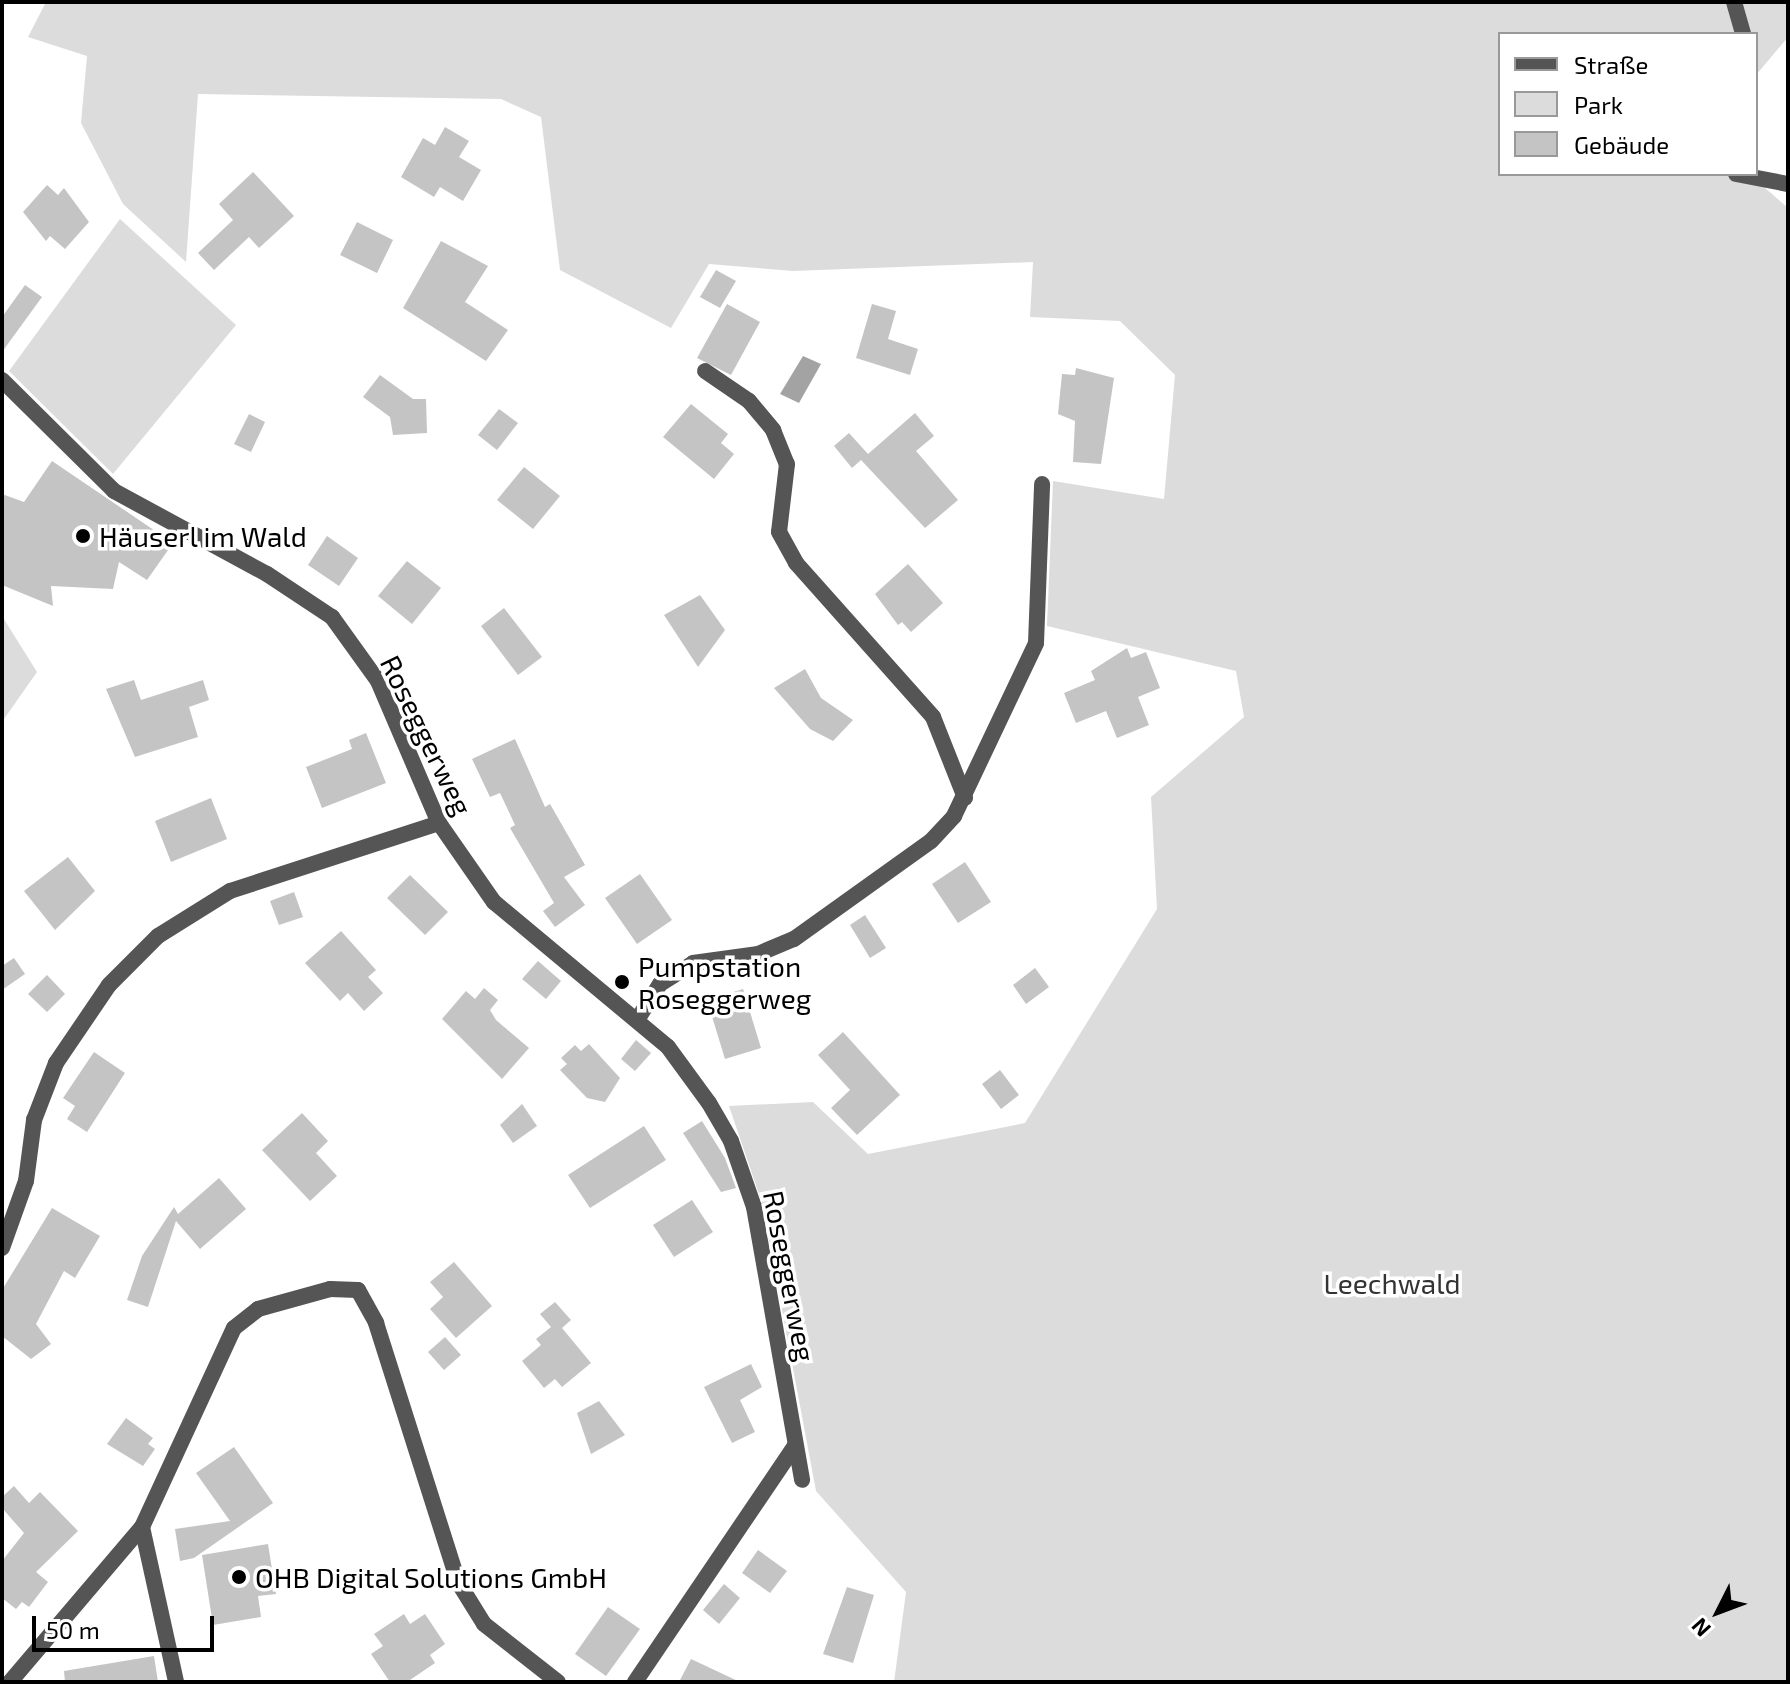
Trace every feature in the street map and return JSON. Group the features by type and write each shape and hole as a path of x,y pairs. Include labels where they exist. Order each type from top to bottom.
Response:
{"street":[{"path":"1734,2 1742,32"},
{"path":"1746,176 1788,184"},
{"path":"705,371 749,401 773,430 787,464 779,532 796,563 933,717 965,798"},
{"name":"Roseggerweg","path":"2,380 114,491 267,574 332,617 378,681 439,823 503,911 668,1047 731,1141 754,1207 802,1480"},
{"path":"637,1020 660,984 693,963 758,954 794,939 931,841 965,798 1036,643 1042,484"},
{"path":"2,1248 26,1181 34,1120 56,1063 109,985 158,936 230,891 439,823"},
{"path":"10,1682 142,1527 234,1328 258,1309 330,1289 358,1290 376,1323 458,1582 484,1624 558,1682"},
{"path":"635,1682 795,1446"},
{"path":"142,1527 176,1682"}],"green space":[{"name":"Leechwald","path":"46,2 1788,2 1788,37 1758,73 1758,32 1498,32 1498,176 1751,176 1788,208 1788,1682 894,1682 906,1592 816,1491 762,1203 729,1106 813,1102 868,1154 1025,1123 1157,909 1151,797 1244,717 1236,671 1047,626 1053,481 1164,499 1175,375 1120,321 1030,317 1033,262 793,271 709,264 671,328 560,270 541,117 501,99 198,94 186,262 123,204 81,123 87,56 28,37"},
{"path":"120,219 236,325 113,474 9,371"},
{"path":"2,616 37,672 4,719 2,718"}],"shaded area":[{"path":"803,356 821,364 799,403 780,394"}],"building":[{"path":"445,127 469,141 459,157 481,170 463,201 440,187 434,197 401,177 423,138 435,145"},
{"path":"253,172 294,216 259,248 249,237 214,270 198,253 233,220 219,204"},
{"path":"47,185 58,195 64,188 89,222 65,249 50,236 46,241 23,212"},
{"path":"357,222 393,240 377,273 340,255"},
{"path":"441,241 488,266 465,302 508,330 486,361 403,308"},
{"path":"716,270 736,281 720,308 700,297"},
{"path":"25,285 42,297 2,352 2,317"},
{"path":"727,304 760,322 731,375 697,358"},
{"path":"872,304 896,311 888,339 918,349 910,375 856,358"},
{"path":"1076,368 1114,378 1101,464 1073,462 1075,421 1058,414 1062,374 1075,375"},
{"path":"380,375 413,399 426,399 427,433 393,435 390,417 363,397"},
{"path":"691,404 728,434 721,443 734,454 714,479 663,437"},
{"path":"499,409 518,423 497,450 478,435"},
{"path":"915,413 934,436 916,451 958,500 925,528 861,460 852,468 834,446 849,433 868,454"},
{"path":"249,414 265,422 251,452 234,444"},
{"name":"Häuserl im Wald","path":"52,461 173,543 147,580 119,562 113,589 51,586 53,606 2,585 2,494 24,502"},
{"path":"524,467 560,496 533,529 497,500"},
{"path":"327,536 358,558 339,586 308,565"},
{"path":"407,561 441,588 412,624 378,596"},
{"path":"908,564 943,603 911,632 902,622 898,625 875,594"},
{"path":"700,595 725,630 698,667 664,615"},
{"path":"504,608 542,657 518,675 481,626"},
{"path":"1127,648 1131,658 1146,652 1160,688 1138,697 1149,725 1117,738 1106,711 1076,723 1064,693 1095,680 1091,671"},
{"path":"805,669 821,698 853,720 833,741 810,729 774,688"},
{"path":"134,680 141,700 203,680 209,700 189,707 198,737 135,757 106,689"},
{"path":"366,733 386,783 322,808 306,767 352,749 349,740"},
{"path":"515,739 545,807 550,804 585,865 564,877 585,905 555,927 543,911 554,903 510,828 515,825 500,793 490,797 472,759"},
{"path":"211,798 227,839 171,862 155,821"},
{"path":"68,857 95,891 55,930 24,891"},
{"path":"965,862 991,902 958,923 932,884"},
{"path":"640,874 672,920 637,944 605,898"},
{"path":"410,875 448,912 425,935 387,898"},
{"path":"294,892 303,917 279,925 270,901"},
{"path":"865,915 886,948 870,958 850,925"},
{"path":"341,931 376,970 368,977 383,993 364,1011 348,993 340,1001 305,963"},
{"path":"14,958 25,974 2,990 2,966"},
{"path":"538,961 561,981 546,999 522,979"},
{"path":"1035,968 1049,987 1026,1004 1013,985"},
{"path":"47,975 65,994 47,1012 28,994"},
{"path":"484,988 498,1000 490,1010 496,1020 529,1048 502,1079 442,1019 466,991 475,999"},
{"path":"743,989 761,1048 725,1059 707,1000"},
{"path":"843,1032 900,1095 857,1135 831,1108 850,1090 818,1055"},
{"path":"636,1040 651,1053 635,1071 621,1059"},
{"path":"589,1044 620,1078 605,1102 587,1098 560,1070 567,1064 561,1058 575,1045 581,1051"},
{"path":"94,1052 125,1073 87,1132 67,1119 75,1106 63,1098"},
{"path":"1000,1070 1019,1095 1001,1109 982,1084"},
{"path":"522,1104 537,1126 513,1143 500,1125"},
{"path":"302,1113 328,1141 316,1153 337,1176 310,1201 262,1150"},
{"path":"702,1121 725,1158 736,1188 721,1192 683,1133"},
{"path":"644,1126 666,1160 590,1208 568,1175"},
{"path":"219,1178 246,1209 200,1249 176,1221 148,1307 127,1300 142,1256 174,1207 178,1214"},
{"path":"692,1200 713,1232 674,1257 653,1225"},
{"path":"52,1208 100,1236 75,1278 64,1271 36,1324 51,1344 31,1359 2,1336 2,1290"},
{"path":"454,1262 492,1306 456,1338 430,1309 443,1297 430,1282"},
{"path":"555,1302 571,1320 562,1328 591,1363 562,1387 555,1379 544,1388 522,1361 541,1345 536,1339 551,1327 540,1314"},
{"path":"445,1337 461,1355 444,1370 428,1352"},
{"path":"751,1364 762,1387 740,1400 755,1432 732,1443 704,1387"},
{"path":"599,1401 625,1435 591,1454 577,1413"},
{"path":"126,1418 153,1438 148,1444 155,1449 143,1466 107,1444"},
{"path":"234,1447 273,1503 194,1558 180,1561 175,1529 230,1521 196,1473"},
{"path":"14,1486 29,1503 40,1492 78,1531 36,1572 48,1582 29,1607 22,1602 16,1609 2,1598 2,1561 24,1533 2,1508 2,1497"},
{"name":"OHB Digital Solutions GmbH","path":"268,1544 276,1594 258,1596 261,1617 213,1625 202,1555"},
{"path":"758,1550 787,1571 770,1593 742,1573"},
{"path":"724,1584 740,1598 719,1624 703,1610"},
{"path":"847,1587 874,1595 853,1663 823,1654"},
{"path":"608,1607 640,1629 606,1676 575,1654"},
{"path":"404,1614 410,1624 425,1614 445,1644 430,1655 435,1663 407,1682 390,1682 371,1654 383,1646 374,1634"},
{"path":"154,1656 158,1682 65,1682 64,1671"},
{"path":"691,1659 740,1682 679,1682"}],"place":[{"name":"Häuserl im Wald","path":"83,536"},
{"name":"Pumpstation Roseggerweg","path":"622,982"},
{"name":"OHB Digital Solutions GmbH","path":"239,1577"}]}
